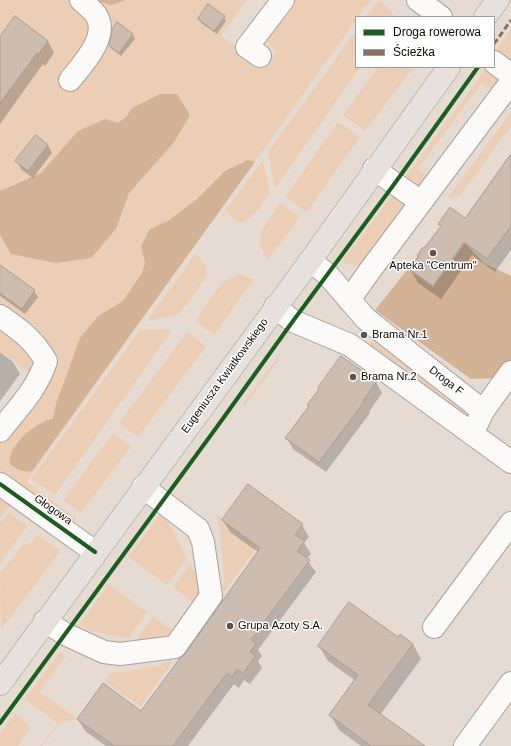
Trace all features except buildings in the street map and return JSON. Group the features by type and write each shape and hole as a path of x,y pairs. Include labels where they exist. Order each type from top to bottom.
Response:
{"main road":[{"path":"486,16 498,0"},
{"name":"Eugeniusza Kwiatkowskiego","path":"0,684 95,552 310,261 374,169 448,68"}],"street":[{"path":"70,80 98,41 100,26 97,16 81,0"},
{"path":"260,56 247,47 283,0"},
{"path":"418,0 440,16"},
{"path":"495,63 511,75"},
{"path":"349,300 370,269 511,82"},
{"path":"374,169 421,202"},
{"name":"Droga F","path":"310,261 328,274 366,320 483,411"},
{"path":"275,307 293,321 350,345 511,462"},
{"path":"0,316 28,336 46,360 43,371 33,388 0,431"},
{"path":"472,434 483,411 511,372"},
{"name":"Głogowa","path":"0,484 95,552"},
{"path":"45,621 65,634 104,652 120,654 175,647 211,596 203,542 198,529 143,487"},
{"path":"434,627 511,523"},
{"path":"464,746 511,683"}],"shaded area":[{"path":"0,0 246,0 221,36 263,68 277,51 262,38 289,0 371,0 359,16 355,16 355,21 29,478 27,482 77,519 74,523 0,470 0,437 42,383 0,351"},
{"path":"94,0 126,0 111,5"},
{"path":"379,0 391,11 394,16 367,16"},
{"path":"511,29 511,62 495,53"},
{"path":"355,32 355,68 359,68 275,189 268,152"},
{"path":"377,68 413,68 365,131 343,115"},
{"path":"485,70 499,82 495,94 482,83 418,169 432,180 417,189 404,179"},
{"path":"160,94 177,94 190,115 175,141 129,193 116,229 91,258 56,263 11,254 0,235 0,191 41,173 78,131 105,119 118,123 126,117 132,108"},
{"path":"511,112 511,126 461,195 447,199"},
{"path":"338,122 360,137 307,212 285,197"},
{"path":"248,160 255,162 32,471 23,471 10,464 11,453 24,435 41,423 53,418 56,404 80,338 98,316 123,301 142,273 145,263 141,246 150,229 168,221 197,199 225,171"},
{"path":"263,160 270,192 249,219 241,222 237,221 225,211"},
{"path":"395,192 404,201 404,210 366,262 357,266 344,263 343,260"},
{"path":"280,203 300,217 268,260 260,245 262,230"},
{"path":"465,243 485,264 511,276 511,360 498,378 471,379 375,310 408,269 433,287"},
{"path":"196,253 206,266 207,275 179,315 147,321"},
{"path":"238,274 254,279 214,335 195,321 222,282"},
{"path":"173,329 55,495 31,479 140,330"},
{"path":"187,332 206,346 138,437 119,423"},
{"path":"376,337 465,411 463,412 459,410 380,352 367,348"},
{"path":"277,358 279,360 244,407 242,405"},
{"path":"113,433 131,446 81,513 63,500"},
{"path":"0,493 66,541 63,545 9,506 0,518"},
{"path":"9,512 27,526 0,563 0,523"},
{"path":"214,512 257,547 224,592 222,592 224,578 219,526"},
{"path":"160,515 169,523 187,558 167,585 128,557"},
{"path":"37,534 60,551 1,630 0,573 23,545 31,543"},
{"path":"190,564 202,589 195,604 173,587"},
{"path":"109,584 147,612 128,639 90,631 79,625"},
{"path":"153,616 175,632 162,644 136,640"},
{"path":"60,652 66,656 39,692 78,719 60,723 42,746 40,746 58,723 25,699"},
{"path":"171,660 172,663 140,707 105,681 112,672 150,667"},
{"path":"15,714 27,723 29,730 18,746 0,746 0,734"}],"marked path":[{"path":"495,43 511,20"}],"cycle path":[{"path":"0,723 395,183 477,68"},
{"path":"0,484 95,552"}],"place":[{"name":"Apteka \"Centrum\"","path":"433,253"},
{"name":"Brama Nr.1","path":"364,335"},
{"name":"Brama Nr.2","path":"353,377"},
{"name":"Grupa Azoty S.A.","path":"230,626"}]}
